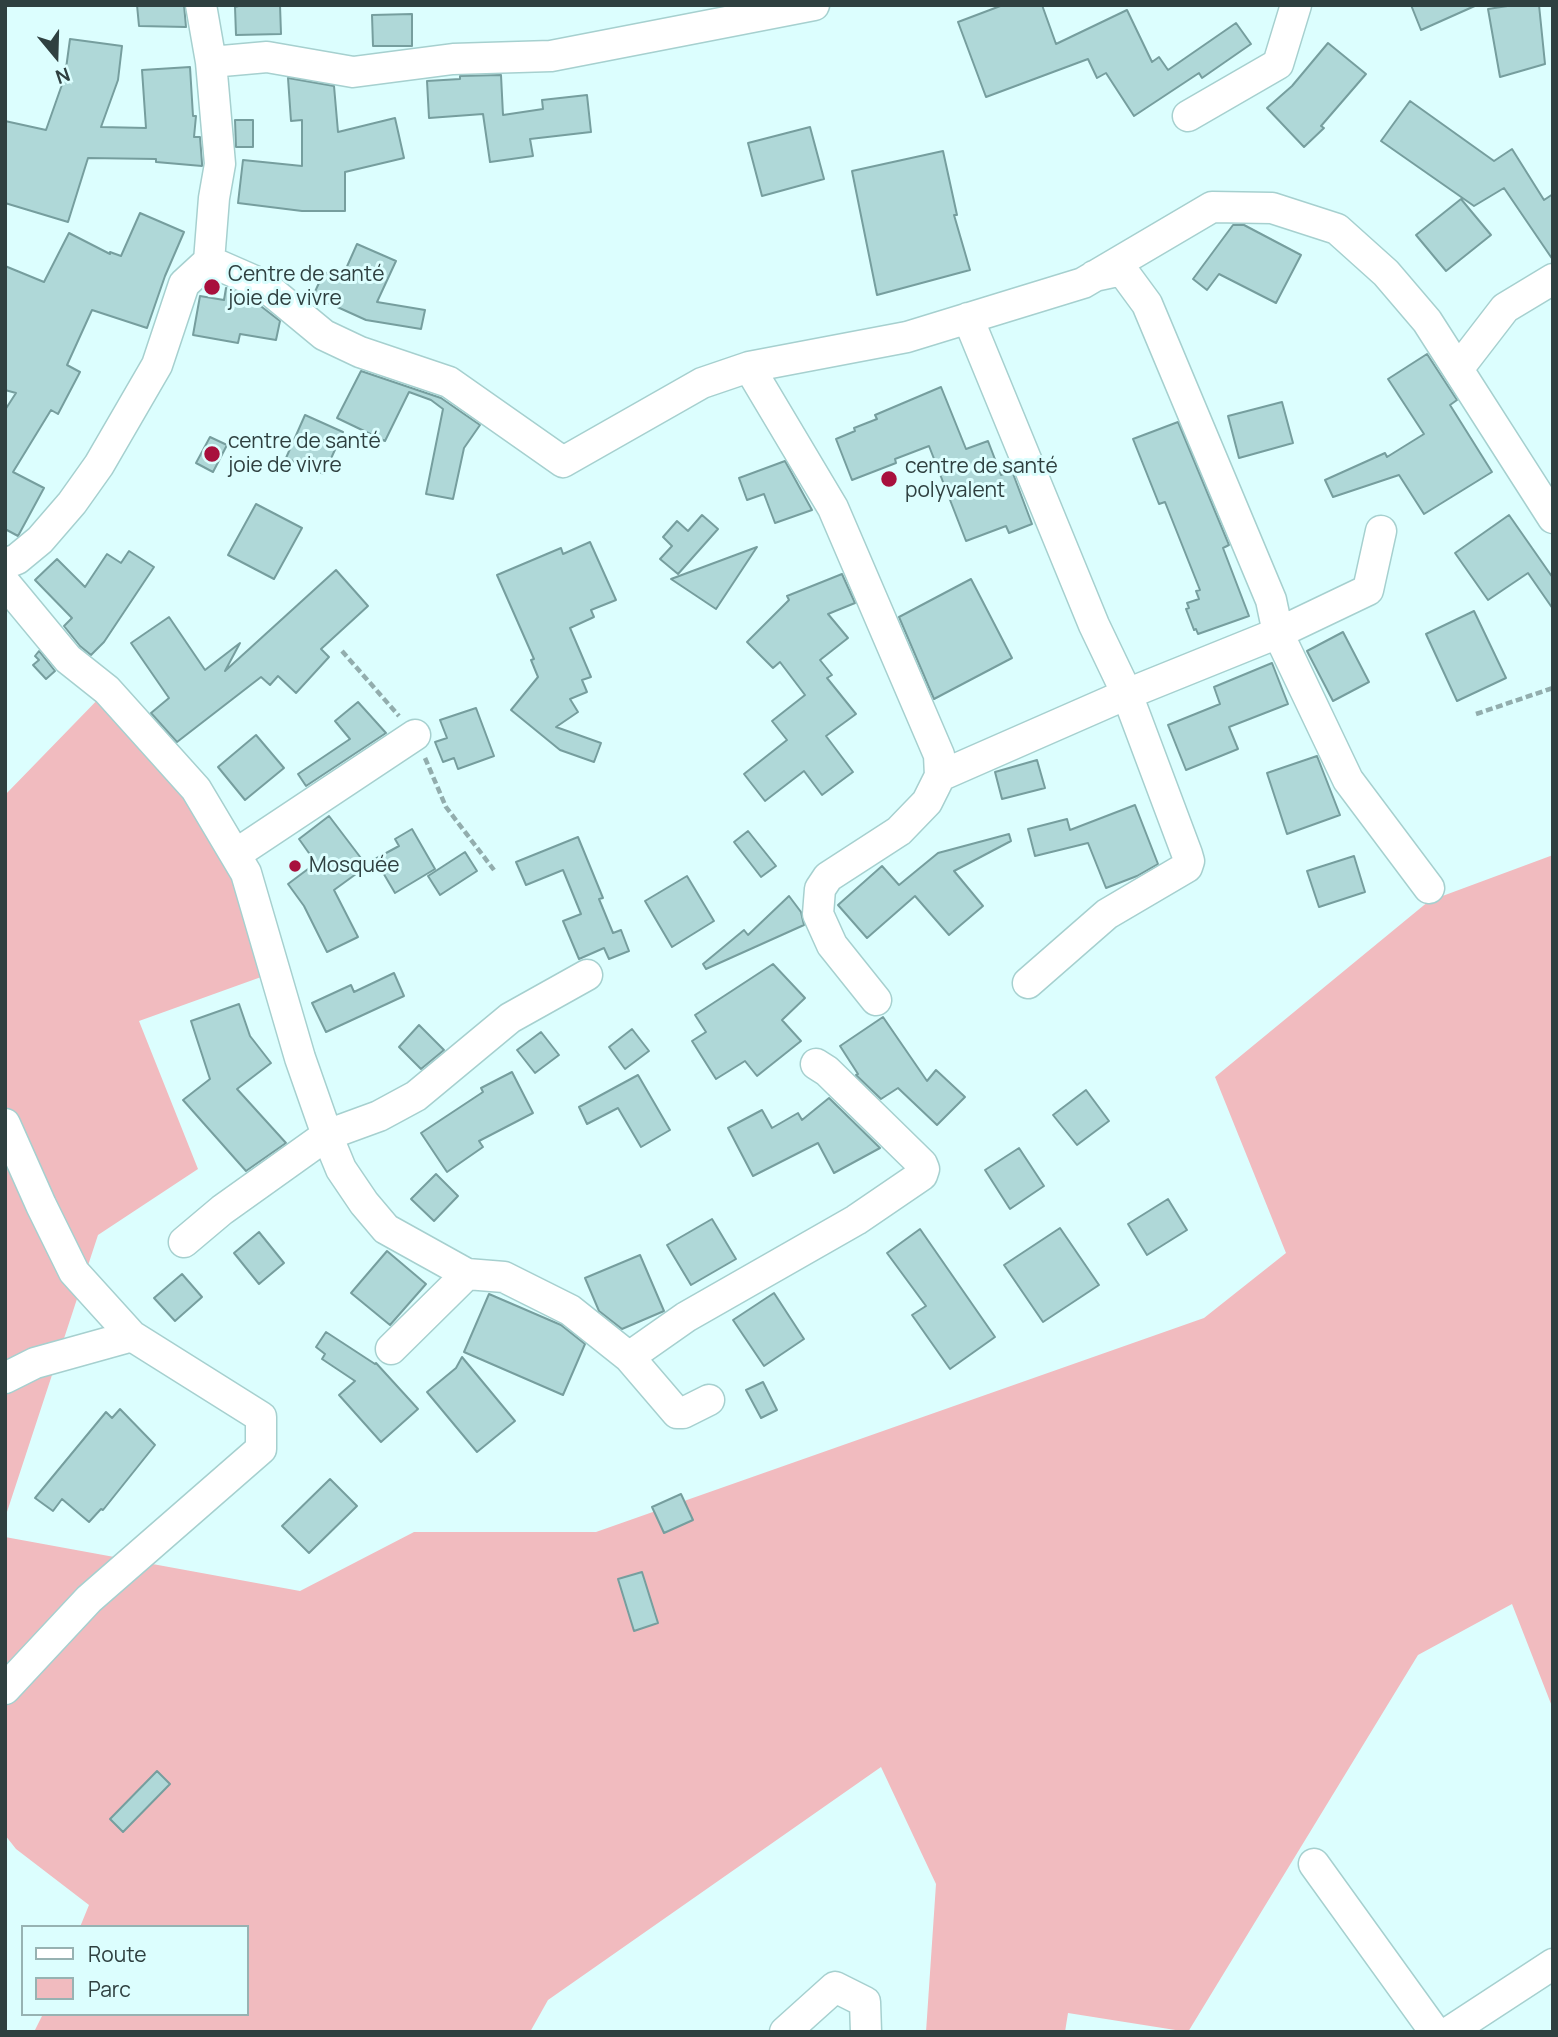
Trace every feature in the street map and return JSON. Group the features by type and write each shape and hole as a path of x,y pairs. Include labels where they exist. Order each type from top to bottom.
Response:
{"street":[{"path":"5,564 17,559 40,540 72,503 99,465 157,365 184,284 209,261 214,198 220,164 211,62 201,5"},
{"path":"211,62 267,57 353,72 453,59 551,56 741,12 814,5"},
{"path":"1188,116 1278,64 1296,5"},
{"path":"209,261 257,282 324,335 360,352 449,382 563,462 702,383 749,368 907,337 1083,283 1212,207 1272,208 1337,229 1386,273 1427,321 1553,518"},
{"path":"1093,277 1122,271 1147,304 1271,600 1278,633 1348,780 1429,888"},
{"path":"1458,369 1505,308 1553,279"},
{"path":"968,318 1094,625 1127,694 1189,861 1187,867 1107,914 1028,983"},
{"path":"749,368 833,509 940,755 940,776 927,802 899,831 828,877 820,889 818,914 832,945 876,1000"},
{"path":"940,776 1127,694 1278,633 1368,590 1381,531"},
{"path":"5,583 68,659 107,690 196,789 236,853 246,873 300,1058 327,1135 341,1170 386,1229 467,1274 504,1277 570,1310 629,1357 677,1413 683,1413 709,1400"},
{"path":"236,853 415,735"},
{"path":"184,1242 222,1210 327,1135 379,1116 416,1096 510,1018 587,975"},
{"path":"629,1357 686,1317 856,1220 922,1175 922,1164 816,1064"},
{"path":"5,1124 74,1272 132,1336 261,1416 261,1449 89,1599 5,1689"},
{"path":"391,1349 467,1274"},
{"path":"5,1378 35,1363 132,1336"},
{"path":"1314,1864 1435,2032"},
{"path":"1449,2032 1553,1964"},
{"path":"785,2032 835,1987 865,2002 866,2032"}],"path":[{"path":"342,651 415,735 446,807 494,870"},
{"path":"1476,714 1553,688"}],"green space":[{"path":"107,690 196,789 275,972 139,1021 198,1169 98,1235 5,1518 5,795"},
{"path":"1553,855 1553,1709 1512,1604 1418,1655 1188,2032 1068,2013 1065,2032 926,2032 936,1884 881,1767 548,2000 530,2032 34,2032 42,2016 248,2016 248,1925 81,1925 89,1905 16,1849 5,1835 5,1537 300,1591 414,1532 596,1532 1204,1318 1286,1253 1215,1077 1429,901"}],"building":[{"path":"137,5 184,5 186,27 139,26"},
{"path":"280,5 281,34 236,35 235,7"},
{"path":"1003,5 1042,5 1056,44 1127,10 1152,62 1159,57 1168,70 1236,23 1251,44 1202,78 1199,73 1134,116 1106,73 1097,78 1088,59 986,97 958,22"},
{"path":"1411,5 1477,5 1421,30"},
{"path":"1539,5 1545,64 1500,77 1488,9"},
{"path":"412,14 412,46 373,46 372,15"},
{"path":"70,39 122,46 118,80 101,127 146,128 142,70 190,67 193,116 196,116 194,137 200,137 202,166 156,162 156,159 88,158 68,222 5,203 5,121 46,130 65,76"},
{"path":"1328,43 1366,74 1321,126 1324,128 1304,147 1267,108 1292,86"},
{"path":"501,75 503,115 543,109 542,100 587,95 591,132 530,139 533,156 490,162 483,114 429,118 427,81 460,79 460,76"},
{"path":"288,78 334,86 338,132 395,118 404,158 345,172 345,211 302,211 238,203 243,160 302,166 302,120 291,121"},
{"path":"1410,101 1494,161 1512,149 1544,200 1553,194 1553,260 1504,188 1474,206 1381,141"},
{"path":"235,120 253,120 253,147 236,147"},
{"path":"810,127 824,179 762,196 748,143"},
{"path":"943,151 957,215 954,215 970,270 877,295 852,171"},
{"path":"1461,199 1491,235 1446,271 1416,235"},
{"path":"140,213 184,232 147,328 92,310 67,365 80,372 58,414 51,410 13,472 44,488 18,536 5,529 5,410 16,393 5,390 5,266 44,282 69,233 110,254 121,256"},
{"path":"1233,225 1244,225 1301,255 1276,303 1219,274 1207,290 1193,279"},
{"path":"357,244 396,261 377,302 425,310 421,329 366,320 313,296 324,272 341,280"},
{"path":"226,288 249,297 280,321 276,340 240,334 238,343 193,335 200,296 224,300"},
{"path":"1427,354 1457,400 1450,405 1492,472 1424,514 1399,475 1333,497 1325,480 1385,453 1387,457 1424,434 1388,379"},
{"path":"361,371 441,398 480,425 464,448 453,499 426,494 443,409 431,400 409,392 385,441 337,418"},
{"path":"941,387 966,449 988,441 1001,475 1012,471 1032,524 1009,533 1006,526 966,541 929,446 895,459 896,463 852,480 836,439 877,419 875,415"},
{"path":"1282,402 1293,443 1239,458 1228,416"},
{"path":"305,415 343,432 324,474 286,458"},
{"path":"1178,422 1229,545 1223,548 1249,616 1198,634 1186,609 1189,608 1187,603 1199,599 1196,591 1200,590 1165,502 1159,504 1133,439"},
{"path":"210,437 227,445 213,472 196,463"},
{"path":"785,461 812,510 775,523 764,494 747,500 739,478"},
{"path":"256,504 302,528 274,579 228,555"},
{"path":"702,515 718,529 678,574 660,559 672,546 663,537 677,521 688,531"},
{"path":"1509,515 1553,578 1553,609 1528,573 1488,600 1455,553"},
{"path":"590,542 616,600 591,610 594,617 570,628 591,677 582,680 587,692 570,699 578,712 556,727 601,743 594,762 560,750 511,710 538,677 531,660 534,659 497,575 561,548 563,554"},
{"path":"757,547 716,609 671,579"},
{"path":"129,551 154,567 104,642 91,655 64,626 72,618 35,580 57,559 85,587 107,554 121,563"},
{"path":"336,570 368,606 321,649 329,657 296,693 278,676 270,685 261,677 177,742 151,713 169,698 131,643 169,617 205,670 240,643 225,671"},
{"path":"842,574 855,603 828,614 848,638 820,660 832,675 827,678 856,714 826,736 853,772 822,795 804,771 765,801 744,774 787,740 772,721 805,695 780,662 773,668 747,642 789,600 787,596"},
{"path":"971,579 1012,658 934,699 899,617"},
{"path":"1474,611 1506,678 1457,701 1426,634"},
{"path":"1343,632 1369,682 1333,701 1307,651"},
{"path":"39,651 55,671 46,679 33,665 39,660 35,656"},
{"path":"1272,663 1288,704 1229,727 1238,749 1186,770 1168,725 1220,704 1214,687"},
{"path":"358,702 386,733 306,786 298,774 350,739 335,721"},
{"path":"476,708 494,756 458,769 454,758 443,762 435,742 447,738 440,720"},
{"path":"256,735 284,768 245,800 218,767"},
{"path":"1317,756 1340,815 1287,834 1267,773"},
{"path":"1037,760 1045,788 1002,799 995,772"},
{"path":"1135,805 1158,864 1137,876 1106,888 1088,843 1035,856 1028,829 1067,819 1070,830"},
{"path":"329,816 367,866 334,890 358,937 327,952 304,906 288,884 316,863 299,839"},
{"path":"412,829 435,869 395,893 375,859 399,846 395,839"},
{"path":"748,831 776,866 761,877 734,842"},
{"path":"1009,834 1011,841 954,871 983,906 949,935 915,896 867,938 838,905 882,866 899,885 938,853"},
{"path":"578,837 603,898 599,899 613,933 621,930 629,951 609,959 604,948 579,959 563,921 581,914 563,870 526,885 516,862"},
{"path":"465,852 477,871 440,895 428,876"},
{"path":"1354,856 1365,892 1319,907 1307,871"},
{"path":"687,876 714,921 672,947 645,901"},
{"path":"789,896 801,912 804,925 706,969 703,964 744,930 748,935"},
{"path":"773,964 805,998 782,1020 801,1041 757,1076 745,1061 716,1079 692,1041 706,1032 695,1015"},
{"path":"394,973 404,996 326,1032 312,1003 351,985 354,992"},
{"path":"239,1004 250,1036 271,1063 237,1089 286,1143 246,1171 183,1100 210,1079 191,1021"},
{"path":"883,1017 927,1081 936,1070 965,1097 937,1125 898,1088 881,1099 856,1075 858,1074 840,1046"},
{"path":"419,1025 444,1050 421,1069 399,1047"},
{"path":"632,1029 649,1051 625,1069 609,1047"},
{"path":"541,1032 559,1055 535,1073 517,1050"},
{"path":"512,1072 533,1113 479,1141 483,1147 447,1172 421,1133 483,1092 481,1088"},
{"path":"638,1075 670,1130 641,1147 618,1108 587,1124 579,1107"},
{"path":"1086,1090 1109,1121 1077,1145 1053,1115"},
{"path":"829,1098 880,1148 834,1173 818,1143 753,1176 728,1128 762,1110 772,1128 798,1113 802,1120"},
{"path":"1019,1148 1044,1186 1010,1209 985,1170"},
{"path":"436,1174 458,1196 434,1221 411,1199"},
{"path":"1168,1199 1187,1230 1147,1255 1128,1224"},
{"path":"712,1219 736,1259 691,1285 667,1245"},
{"path":"1060,1228 1099,1285 1043,1322 1004,1265"},
{"path":"920,1229 995,1337 950,1369 912,1315 926,1306 887,1253"},
{"path":"259,1232 284,1263 259,1284 234,1253"},
{"path":"387,1251 426,1284 390,1325 351,1293"},
{"path":"640,1255 664,1311 622,1329 599,1311 585,1278"},
{"path":"182,1274 202,1297 175,1321 154,1298"},
{"path":"774,1293 804,1339 764,1366 733,1320"},
{"path":"489,1294 561,1325 585,1344 563,1395 464,1352"},
{"path":"326,1332 376,1363 418,1409 381,1442 339,1395 355,1381 322,1359 325,1354 316,1347"},
{"path":"462,1357 515,1421 477,1452 427,1392 456,1368"},
{"path":"763,1382 777,1410 761,1418 746,1390"},
{"path":"120,1409 155,1445 103,1510 89,1522 62,1499 53,1511 35,1498 106,1412 112,1418"},
{"path":"330,1479 357,1506 309,1553 282,1526"},
{"path":"681,1494 693,1520 664,1533 652,1507"},
{"path":"642,1572 658,1623 634,1631 618,1579"},
{"path":"157,1771 170,1784 123,1832 110,1819"}],"place":[{"name":"Centre de santé joie de vivre","path":"212,287"},
{"name":"centre de santé joie de vivre","path":"212,454"},
{"name":"centre de santé polyvalent","path":"889,479"},
{"name":"Mosquée","path":"295,866"}]}
